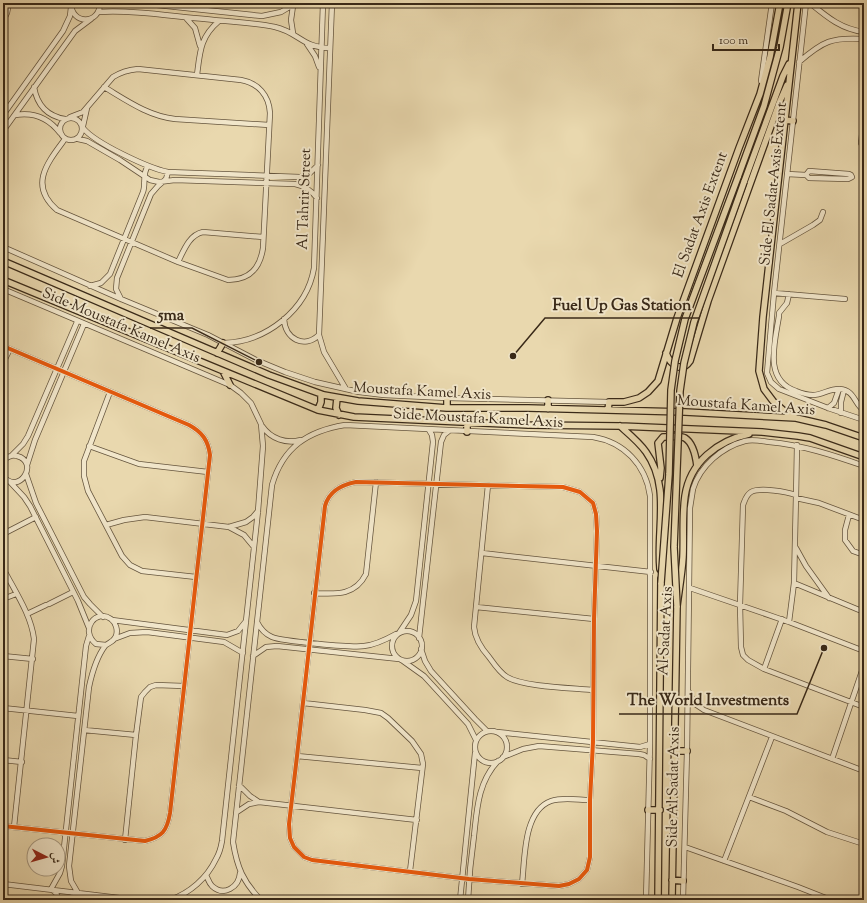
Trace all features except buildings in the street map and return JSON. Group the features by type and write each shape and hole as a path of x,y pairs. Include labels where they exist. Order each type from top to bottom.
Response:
{"main road":[{"name":"El Sadat Axis Extent","path":"609,402 630,401 639,398 648,392 658,381 677,318 760,94 770,57 780,3"},
{"name":"El Sadat Axis Extent","path":"661,583 669,474 671,390 675,361 684,319 764,106 778,53 788,3"},
{"path":"796,418 778,406 768,396 762,383 759,371 763,317 798,3"},
{"path":"677,606 675,532 680,391 684,363 694,322 783,76 792,60"},
{"path":"666,353 670,362 676,366 684,366 690,361 708,301 780,101 789,82"},
{"path":"785,120 793,121"},
{"name":"Moustafa Kamel Axis","path":"3,261 217,353 321,394 338,398 358,402 447,408 608,410 796,418 826,425 864,438"},
{"name":"Moustafa Kamel Axis","path":"3,280 318,410 339,415 354,418 528,425 620,426 762,432 810,438 864,457"},
{"path":"217,353 223,343"},
{"path":"223,371 230,385"},
{"path":"318,410 321,402 321,394"},
{"path":"338,398 336,406 339,415"},
{"path":"447,398 447,408"},
{"path":"548,400 548,409"},
{"path":"608,410 609,402"},
{"path":"467,422 467,432"},
{"name":"Al Sadat Axis","path":"620,426 634,438 647,453 655,469 659,482 661,498 659,549 661,583 658,900"},
{"name":"Al Sadat Axis","path":"672,900 677,606 683,558 685,498 688,485 697,466 710,452 725,442 742,435 762,432"},
{"path":"659,482 660,468 658,443 662,437 681,436 686,438 694,453 697,466"},
{"path":"675,751 687,751"},
{"path":"648,810 660,810"},
{"path":"672,880 683,881"}],"street":[{"path":"3,21 7,13 9,3"},
{"path":"3,131 75,31 98,12 100,3"},
{"path":"138,3 262,16 281,12 295,5"},
{"path":"178,3 182,8"},
{"name":"Al Tahrir Street","path":"223,343 234,343 252,337 274,326 284,319 302,300 311,282 314,268 323,3"},
{"name":"Al Tahrir Street","path":"332,3 319,335 324,352 346,389"},
{"path":"760,94 772,3"},
{"name":"Side El Sadat Axis Extent","path":"806,3 767,368 771,382 779,389 828,408"},
{"path":"810,3 838,24 864,32"},
{"path":"71,5 74,14 80,18 91,19"},
{"path":"3,115 63,31 70,16 71,5"},
{"path":"292,33 291,20 295,5"},
{"path":"98,12 128,11 267,26 292,33 308,44 322,48 330,48"},
{"path":"186,18 195,28 200,41 197,75"},
{"path":"200,48 205,36 219,21"},
{"path":"857,39 858,31"},
{"path":"799,62 819,46 830,40 840,38 864,39"},
{"path":"308,44 321,71"},
{"path":"60,133 62,123 68,118 83,112 104,87 118,74 131,69 241,80 256,86 264,94 268,103 269,124 267,176 260,262 253,272 241,279 228,280 178,262 57,210 49,201 43,190 42,184 46,164 65,139"},
{"path":"104,87 148,112 167,118 269,124"},
{"path":"34,88 38,101 46,112 52,116 78,120 87,132 96,139 148,166 168,172 305,176 312,172 318,165"},
{"path":"3,107 10,106"},
{"path":"78,139 81,135 88,107"},
{"path":"14,115 29,114 44,118 50,122 65,139 72,141 78,139 87,141 153,181 163,182 175,180 301,185 310,190 317,198"},
{"path":"861,142 864,117"},
{"path":"89,286 96,285 106,279 110,274 143,192 145,171 148,166"},
{"path":"121,299 118,294 116,283 131,242 151,194 168,177 168,172"},
{"path":"787,174 806,175 809,178 848,179 852,176 849,174 809,172 806,175"},
{"path":"780,244 814,226 820,220 823,212"},
{"path":"178,262 192,238 199,233 203,232 263,237"},
{"name":"Side Moustafa Kamel Axis","path":"3,247 89,286 223,343 256,360 315,382 384,395 609,402"},
{"name":"Side Moustafa Kamel Axis","path":"3,289 77,322 230,385 251,402 261,424"},
{"path":"774,293 845,299"},
{"path":"789,294 787,303 778,316 773,363 774,371 788,388 807,395 816,395 842,390 854,397 859,407 864,410"},
{"path":"284,319 288,333 298,341 303,342 312,340 319,335"},
{"path":"6,458 17,450 28,436 77,322"},
{"path":"84,324 35,440 27,464 26,474 36,503 84,597 103,617 112,620 190,631 227,635 238,631 247,619"},
{"path":"3,346 189,425 197,430 206,441 209,448 208,472 169,821 164,832 157,838 145,841 3,826"},
{"path":"3,363 10,349"},
{"path":"842,390 836,400 828,408 864,420"},
{"path":"841,413 842,390"},
{"path":"110,392 84,461 84,476 88,491 122,556 130,565 142,570 196,577"},
{"path":"261,424 269,434 280,440 293,441 305,438"},
{"path":"170,900 194,887 206,875 217,858 222,841 258,511 263,446 261,424"},
{"name":"Side Moustafa Kamel Axis","path":"305,438 322,430 339,426 353,426 602,438"},
{"path":"429,430 432,435 433,442 416,601 411,614 392,641 391,646 394,654 424,676 468,724 476,740 460,900"},
{"path":"449,431 444,435 441,442 419,638 425,661 431,671 475,720 487,731 640,747 650,744"},
{"path":"261,900 240,872 233,842 272,485 279,465 288,452 305,438"},
{"name":"Side Al Sadat Axis","path":"602,438 617,444 633,459 645,475 649,486 650,496 650,759 646,900"},
{"name":"Side Al Sadat Axis","path":"683,900 690,588 690,508 693,489 697,479 710,462 725,450 745,441 754,440 797,446"},
{"path":"89,446 139,464 208,472"},
{"path":"789,622 794,583 797,446 832,455 864,466"},
{"path":"6,458 18,456 27,464"},
{"path":"10,482 18,482 24,478 26,474"},
{"path":"3,477 10,482 24,497 36,517 82,610 89,628 66,833 60,873 51,889"},
{"path":"356,482 376,482 563,488 575,490 584,495 593,503 596,514 596,567 590,857 588,866 583,875 574,882 565,885 522,884 469,879 306,858 295,849 290,838 288,828 325,506 327,499 336,489 356,482"},
{"path":"314,593 345,593 358,586 364,578 366,574 376,482"},
{"path":"488,486 474,627 477,640 482,649 507,677 527,684 593,690"},
{"path":"864,520 778,491 758,490 750,492 745,499 742,520 740,605 741,650 748,660 764,669 864,707"},
{"path":"229,527 246,522 258,511"},
{"path":"849,515 845,527 845,540 853,550 864,555"},
{"path":"3,534 36,517"},
{"path":"106,526 138,517 229,527 244,535 254,547"},
{"path":"795,545 806,566 829,598"},
{"path":"482,553 651,572"},
{"path":"3,568 31,623 34,639 14,827"},
{"path":"251,580 261,581"},
{"path":"794,583 864,612"},
{"path":"690,588 782,619 864,651"},
{"path":"27,614 73,592"},
{"path":"3,599 16,594"},
{"path":"476,606 594,619"},
{"path":"89,628 94,620 103,617"},
{"path":"764,669 782,619"},
{"path":"112,620 117,629 117,634 114,639"},
{"path":"256,622 263,631 278,639 364,646 408,631 412,632 419,638"},
{"path":"78,893 69,874 84,730 92,675 100,654 106,645 114,639 126,634 139,632 224,642 243,653"},
{"path":"89,636 96,644 106,645"},
{"path":"253,656 261,649 272,646 409,661 415,659 421,649"},
{"path":"3,656 33,659"},
{"path":"832,759 864,665"},
{"path":"125,840 141,697 150,687 156,685 184,686"},
{"path":"688,690 695,704 701,709 864,771"},
{"path":"303,703 360,709 381,713 412,741 421,754 422,768 410,871"},
{"path":"3,708 78,716"},
{"path":"84,730 136,735"},
{"path":"476,740 487,731"},
{"path":"497,732 506,742 506,751 503,757"},
{"path":"724,861 772,737"},
{"path":"468,900 469,879 479,796 488,774 503,757 534,746 642,754 650,759"},
{"path":"475,753 484,761 498,761"},
{"path":"297,756 422,768"},
{"path":"3,760 22,762"},
{"path":"239,785 250,796 259,802"},
{"path":"749,797 786,811 827,832 864,844"},
{"path":"522,884 528,830 537,810 546,803 552,801 564,799 590,800"},
{"path":"236,812 249,804 259,802 416,820"},
{"path":"684,847 831,900"},
{"path":"206,875 212,886 218,890 225,891 236,885 240,879 240,872"},
{"path":"3,884 136,900"},
{"path":"51,889 56,893 59,900"},
{"path":"67,900 78,893"}],"cycle path":[{"path":"3,346 189,425 204,437 208,445 210,455 170,813 165,829 160,835 145,841 3,826"},
{"path":"356,482 563,487 580,492 593,503 596,514 597,531 594,619 593,742 590,800 590,857 587,870 579,879 569,884 559,886 469,879 312,860 304,857 294,847 290,838 289,824 325,506 329,496 336,490 345,485 356,482"}],"place":[{"name":"Fuel Up Gas Station","path":"513,356"},
{"name":"5ma","path":"259,362"},
{"name":"The World Investments","path":"824,648"}]}
